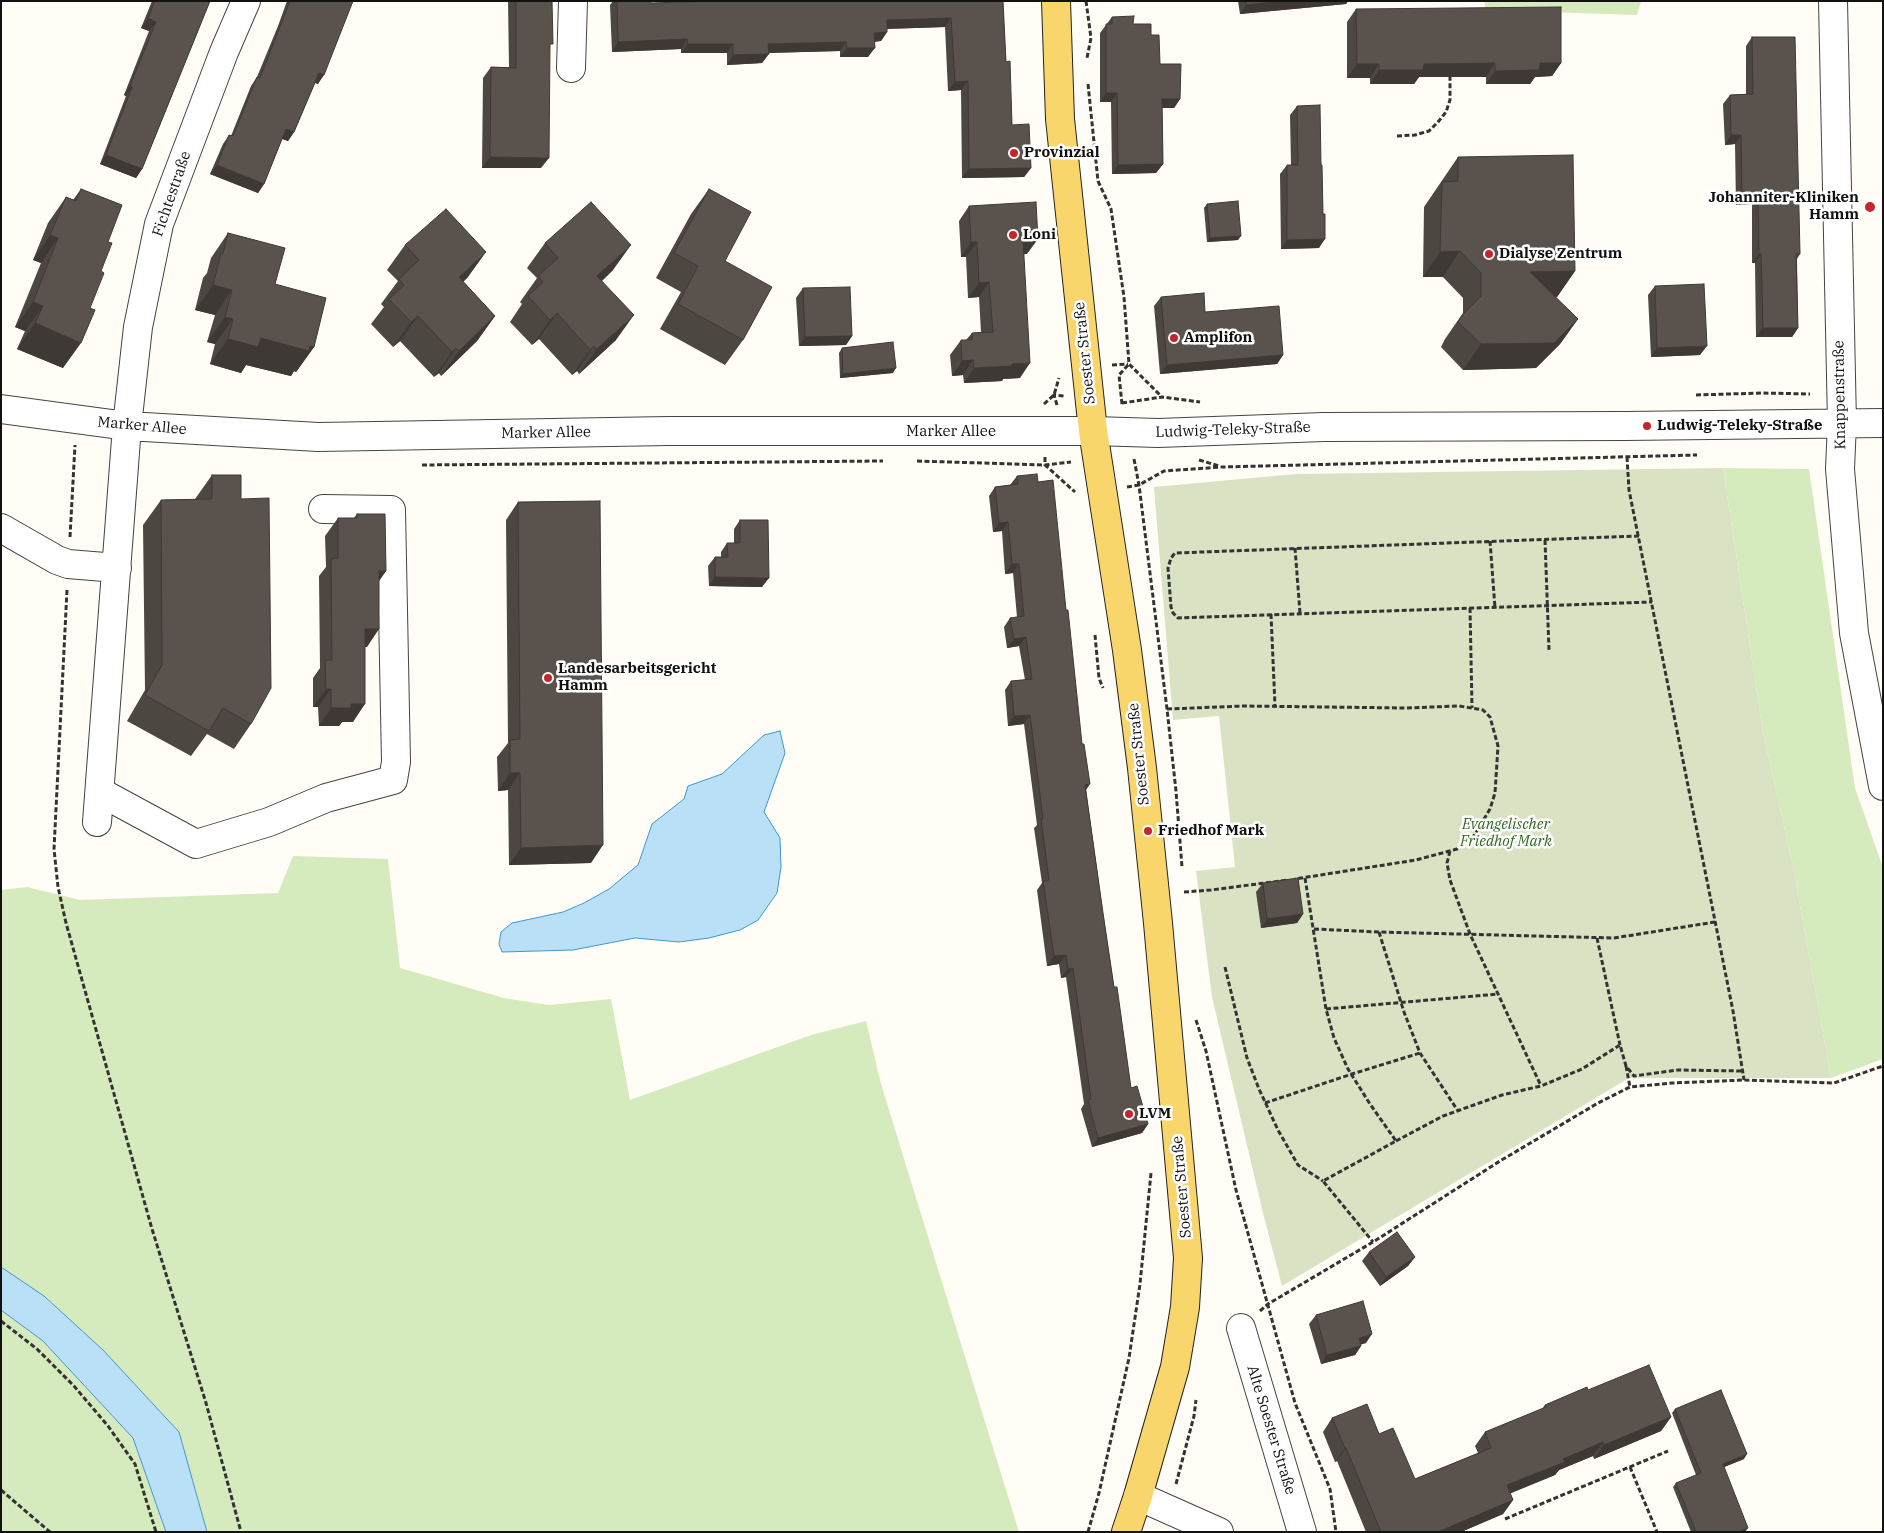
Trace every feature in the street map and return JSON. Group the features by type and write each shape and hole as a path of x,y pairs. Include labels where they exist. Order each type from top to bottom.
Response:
{"main road":[{"name":"Soester Straße","path":"1056,1 1060,118 1093,431 1127,650 1138,739 1158,923 1188,1258 1185,1307 1175,1367 1126,1532"}],"street":[{"name":"Fichtestraße","path":"98,822 127,426 138,327 159,224 224,52 246,1"},
{"path":"571,68 572,1"},
{"name":"Knappenstraße","path":"1833,1 1842,423 1840,469 1854,633 1883,786"},
{"name":"Marker Allee","path":"1,409 127,426 318,437 669,431 1093,431"},
{"name":"Ludwig-Teleky-Straße","path":"1093,431 1158,433 1324,427 1625,426 1883,422"},
{"path":"100,792 196,844 269,822 326,798 393,780 396,762 391,510 323,509"},
{"path":"1,528 57,560 68,564 117,568"},
{"name":"Alte Soester Straße","path":"1241,1328 1302,1532"},
{"path":"1138,1496 1219,1532"}],"path":[{"path":"1086,1 1091,38 1086,61"},
{"path":"1397,136 1415,135 1428,131 1438,122 1446,112 1450,100 1450,70"},
{"path":"1088,79 1098,181 1111,209 1124,297 1129,364 1162,397"},
{"path":"1042,406 1054,395 1061,370"},
{"path":"1625,426 1629,490 1716,922 1744,1080"},
{"path":"75,442 54,849 58,886 66,923 152,1229 206,1403 241,1532"},
{"path":"1182,874 1176,791 1167,709 1139,485 1164,471 1222,466 1705,455"},
{"path":"1639,536 1175,553 1171,558 1168,568 1170,607 1178,618 1652,602"},
{"path":"1545,540 1549,650"},
{"path":"1490,541 1494,608"},
{"path":"1295,548 1300,613"},
{"path":"1470,608 1472,708"},
{"path":"1270,614 1275,706"},
{"path":"1167,709 1275,706 1406,708 1459,706 1483,710 1490,716 1498,746 1495,793 1490,809 1472,839 1457,849 1416,860 1305,878 1184,892"},
{"path":"1450,851 1447,863 1450,880 1470,934 1541,1086"},
{"path":"1305,878 1326,1009 1334,1038 1370,1104 1396,1141"},
{"path":"1183,883 1185,901"},
{"path":"1314,929 1614,938 1716,922"},
{"path":"1379,932 1420,1054 1458,1111"},
{"path":"1597,938 1630,1087"},
{"path":"1225,967 1247,1058 1278,1130 1298,1165 1323,1181 1373,1242"},
{"path":"1326,1009 1498,994"},
{"path":"1193,1012 1206,1050 1236,1190 1295,1403 1330,1489 1336,1532"},
{"path":"1323,1181 1443,1116 1502,1095 1541,1086 1582,1069 1620,1045"},
{"path":"1265,1103 1420,1054"},
{"path":"1626,1066 1634,1076 1678,1070 1743,1071"},
{"path":"1241,1328 1268,1304 1373,1242 1500,1161 1598,1103 1630,1087 1744,1080 1834,1084 1883,1066"},
{"path":"1088,1532 1099,1493 1129,1358 1140,1284 1151,1178"},
{"path":"1,1321 37,1349 74,1386 108,1426 135,1464 156,1532"},
{"path":"1505,1519 1668,1450"},
{"path":"1630,1467 1657,1532"},
{"path":"1,1490 50,1532"}],"green space":[{"path":"1485,1 1641,1 1637,15 1485,10"},
{"path":"1723,468 1809,469 1855,788 1883,868 1883,1059 1831,1078 1793,866 1763,732"},
{"name":"Evangelischer Friedhof Mark","path":"1723,468 1763,732 1793,866 1831,1078 1629,1078 1282,1286 1212,997 1196,871 1235,867 1219,716 1173,720 1154,487 1296,474"},
{"path":"293,856 388,859 400,968 504,998 549,1005 611,999 630,1100 811,1035 866,1021 881,1084 1019,1532 207,1532 179,1432 103,1350 44,1296 1,1267 1,890 27,887 80,900 278,893"},
{"path":"1,1310 43,1341 133,1438 166,1532 1,1532"}],"water":[{"path":"780,731 785,753 764,812 780,838 781,867 777,893 758,920 740,930 709,938 679,942 635,938 573,950 502,952 499,944 501,932 512,923 563,912 609,889 638,865 652,824 684,799 688,786 722,774 764,735"},
{"path":"1,1267 44,1296 103,1350 179,1432 207,1532 166,1532 133,1438 43,1341 1,1310"}],"building":[{"path":"155,1 210,1 142,169 106,155 132,87 130,86 156,22 148,18"},
{"path":"290,1 353,1 324,75 319,73 294,132 286,129 264,184 217,165 229,135 233,136 257,77 260,78"},
{"path":"516,1 552,1 553,44 550,44 549,158 490,157 491,67 516,68"},
{"path":"617,1 651,1 651,3 713,1 1003,1 1006,62 1010,61 1012,125 1029,124 1031,168 969,169 968,81 955,82 951,18 887,20 887,32 874,33 875,48 847,48 846,42 768,44 769,54 733,55 733,44 688,44 687,39 618,42"},
{"path":"1246,1 1282,1 1246,5"},
{"path":"1561,7 1561,63 1540,63 1539,70 1495,71 1495,63 1424,64 1423,70 1379,70 1379,64 1357,64 1356,9"},
{"path":"1134,16 1133,24 1151,24 1151,35 1159,35 1160,64 1181,64 1180,99 1162,99 1163,164 1118,165 1117,93 1106,93 1106,24 1112,24 1112,17"},
{"path":"1752,37 1795,37 1800,254 1796,254 1798,328 1763,328 1758,195 1742,196 1741,135 1731,135 1730,95 1753,94"},
{"path":"1320,105 1325,239 1287,240 1287,165 1298,165 1297,106"},
{"name":"Dialyse Zentrum","path":"1573,155 1575,271 1530,272 1578,319 1554,343 1481,344 1458,322 1463,314 1481,296 1481,273 1460,251 1440,252 1442,182 1458,181 1458,157"},
{"path":"81,189 122,205 108,242 112,243 101,271 104,273 90,308 95,310 81,343 35,323 43,306 33,302 58,238 50,235 66,197 76,201"},
{"path":"709,189 751,212 725,261 772,287 743,340 678,304 698,266 674,253"},
{"path":"1238,201 1241,236 1210,238 1207,204"},
{"path":"591,202 631,245 597,276 634,315 597,349 594,346 590,350 557,313 550,320 528,296 543,282 538,276 558,258 545,243"},
{"path":"1036,202 1038,239 1023,239 1030,363 974,368 973,360 962,361 961,340 972,340 972,333 993,332 989,282 979,283 977,242 971,242 969,206"},
{"path":"446,209 486,252 459,277 495,316 459,351 456,348 452,352 418,316 411,322 389,299 404,285 399,279 419,260 405,245"},
{"path":"228,233 285,248 275,284 326,298 314,347 310,346 309,351 261,338 258,347 228,339 233,319 225,317 232,290 213,285"},
{"path":"1704,284 1707,346 1657,348 1655,286"},
{"path":"850,287 852,336 805,337 803,288"},
{"path":"1204,293 1205,312 1279,306 1283,355 1167,365 1161,297"},
{"path":"893,342 896,368 843,374 842,348"},
{"path":"1037,474 1038,482 1053,480 1082,744 1084,744 1090,784 1085,785 1103,913 1114,987 1117,987 1131,1088 1137,1086 1148,1124 1098,1138 1088,1100 1091,1099 1073,968 1068,969 1066,955 1054,956 1043,881 1049,880 1030,715 1014,716 1011,681 1032,679 1026,637 1014,639 1010,618 1024,616 1019,564 1012,564 1008,522 999,523 995,487 1018,484 1017,476"},
{"path":"212,475 241,475 241,499 269,498 271,688 251,724 223,708 209,731 145,695 162,665 161,500 212,499"},
{"name":"Landesarbeitsgericht Hamm","path":"600,501 603,845 521,848 520,773 510,773 510,740 520,739 518,502"},
{"path":"357,514 385,514 386,571 379,571 379,629 365,629 365,704 351,704 351,708 331,708 331,689 326,689 325,660 332,660 331,559 338,558 338,518 357,518"},
{"path":"740,520 768,520 769,578 715,577 715,557 728,557 727,543 740,543"},
{"path":"1298,878 1303,914 1267,919 1263,883"},
{"path":"1397,1232 1415,1257 1386,1277 1369,1252"},
{"path":"1363,1301 1372,1334 1359,1338 1361,1346 1327,1355 1316,1315"},
{"path":"1649,1365 1671,1417 1604,1445 1603,1442 1563,1459 1565,1462 1507,1485 1513,1500 1438,1532 1381,1532 1332,1418 1367,1404 1379,1434 1393,1428 1415,1479 1491,1448 1485,1432 1546,1407 1545,1405 1587,1387 1588,1390"},
{"path":"1721,1390 1747,1454 1723,1464 1748,1528 1742,1532 1696,1532 1676,1483 1701,1473 1675,1409"}],"place":[{"name":"Provinzial","path":"1014,153"},
{"name":"Johanniter-Kliniken Hamm","path":"1870,207"},
{"name":"Loni","path":"1013,235"},
{"name":"Dialyse Zentrum","path":"1489,254"},
{"name":"Amplifon","path":"1174,338"},
{"name":"Ludwig-Teleky-Straße","path":"1647,426"},
{"name":"Landesarbeitsgericht Hamm","path":"548,678"},
{"name":"Friedhof Mark","path":"1148,831"},
{"name":"LVM","path":"1129,1114"}]}
